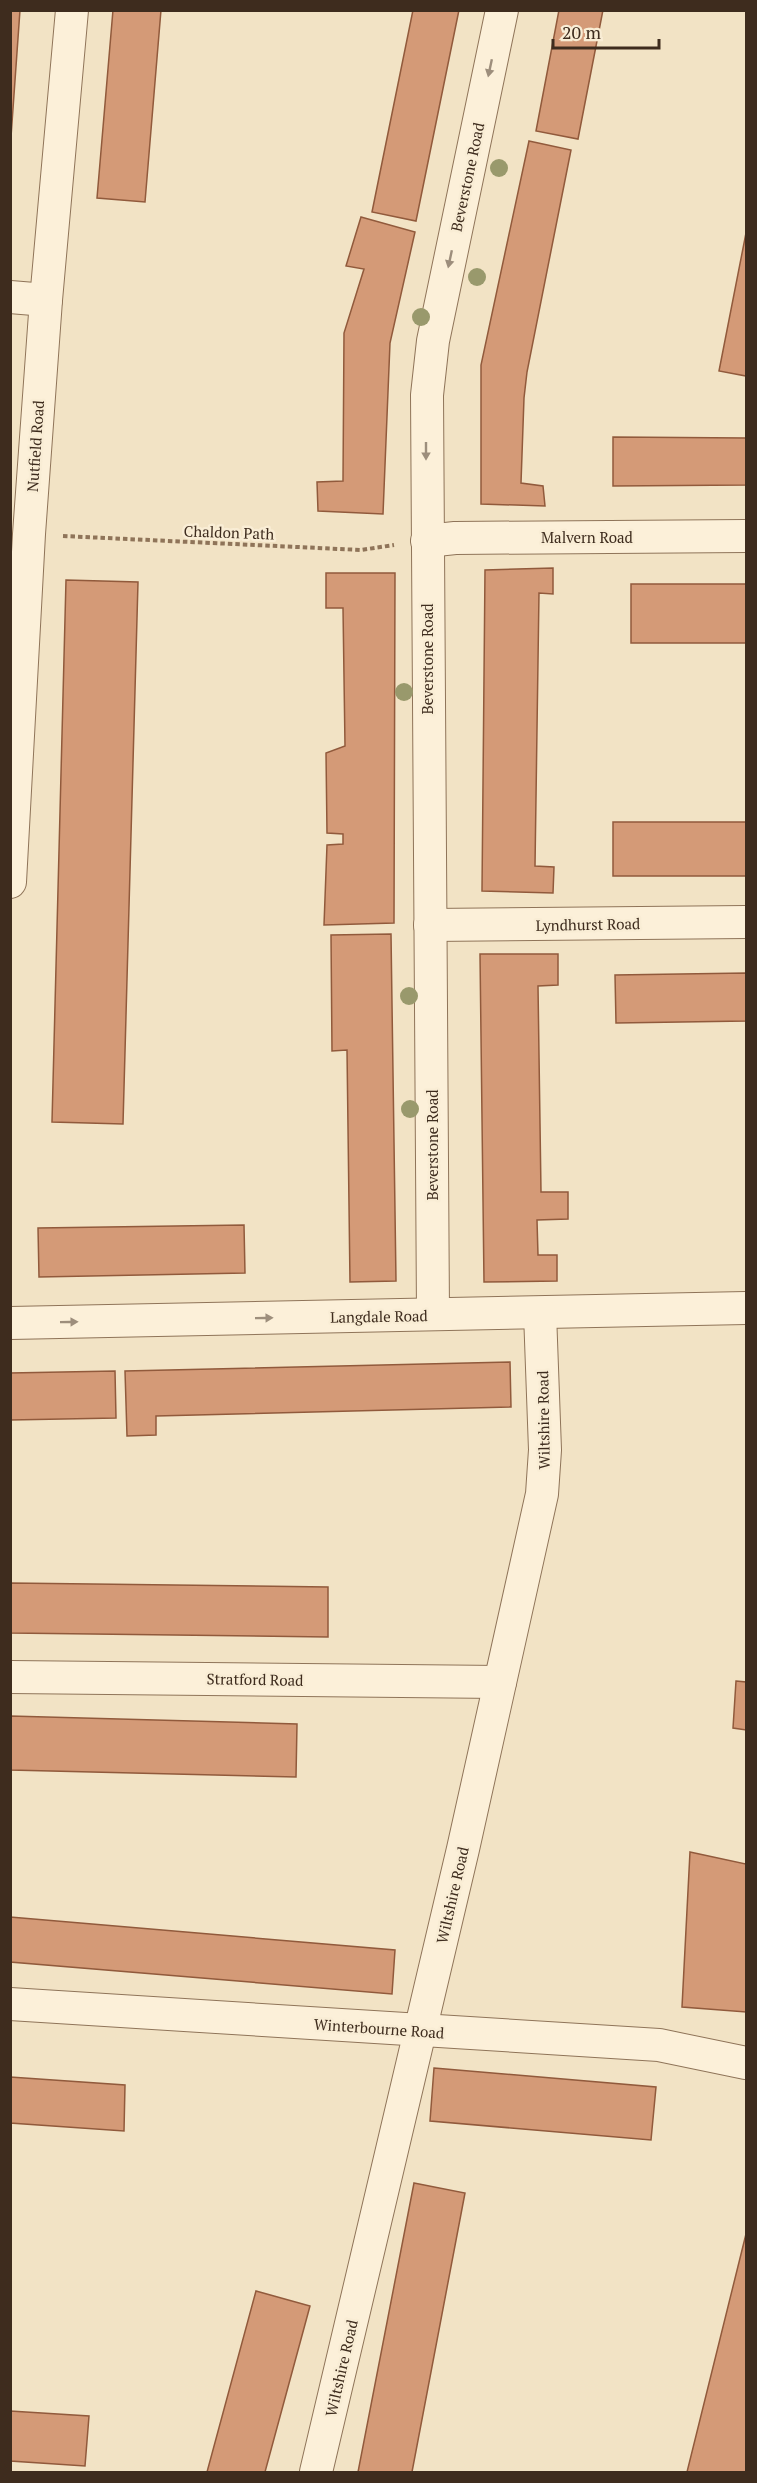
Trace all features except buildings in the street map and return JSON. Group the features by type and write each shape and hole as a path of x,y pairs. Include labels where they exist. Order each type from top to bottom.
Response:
{"street":[{"name":"Nutfield Road","path":"10,882 17,638 29,534 46,300 72,10"},
{"name":"Beverstone Road","path":"433,1314 427,541 428,374 502,10"},
{"path":"10,297 46,300"},
{"name":"Malvern Road","path":"427,541 455,538 747,536"},
{"name":"Lyndhurst Road","path":"430,925 747,922"},
{"name":"Langdale Road","path":"10,1323 747,1308"},
{"name":"Wiltshire Road","path":"316,2472 420,2031 542,1494 545,1450 540,1313"},
{"name":"Stratford Road","path":"10,1677 500,1682"},
{"name":"Winterbourne Road","path":"10,2004 659,2045 747,2063"}],"path":[{"name":"Chaldon Path","path":"29,534 361,550 427,541"}]}
